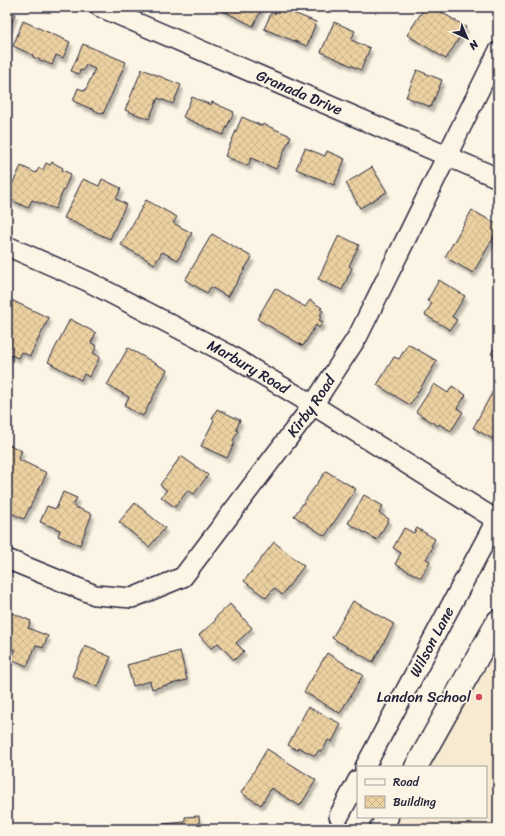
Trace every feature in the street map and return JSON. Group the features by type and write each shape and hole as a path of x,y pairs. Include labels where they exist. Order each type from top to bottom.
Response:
{"main road":[{"path":"417,766 498,621"},
{"path":"381,829 387,818"}],"street":[{"name":"Granada Drive","path":"100,7 498,178"},
{"name":"Kirby Road","path":"7,559 95,595 132,598 183,577 313,405 358,336 498,52"},
{"name":"Marbury Road","path":"7,246 87,281 226,353 497,519"},
{"name":"Wilson Lane","path":"366,766 497,519"},
{"path":"339,816 357,782"}],"shaded area":[{"name":"Landon School","path":"498,627 498,829 387,829 393,818 487,818 487,766 422,766"}],"building":[{"path":"216,7 263,7 253,26"},
{"path":"278,7 292,7 291,12 316,22 307,46 264,29 271,13 275,14"},
{"path":"425,7 433,7 466,27 446,59 407,35"},
{"path":"7,11 15,14 7,34"},
{"path":"23,21 70,42 63,58 56,55 52,65 13,46"},
{"path":"334,22 355,31 351,40 370,48 361,70 321,52"},
{"path":"83,44 126,62 103,114 73,101 78,88 85,91 95,69 86,65 83,71 80,70 79,74 71,71"},
{"path":"142,69 181,85 173,104 158,98 149,119 125,110"},
{"path":"417,70 442,80 431,107 406,97"},
{"path":"192,97 211,105 212,102 234,112 223,135 183,117"},
{"path":"242,117 291,136 276,169 251,158 248,166 225,156"},
{"path":"305,148 325,156 327,151 345,159 334,185 296,169"},
{"path":"52,162 63,168 62,170 71,174 55,209 32,200 28,208 7,198 7,195 21,166 36,173 39,168 43,170 46,163 50,165"},
{"path":"372,167 387,192 360,208 346,183"},
{"path":"83,179 99,186 102,179 121,188 116,199 126,204 110,239 64,218"},
{"path":"146,200 177,217 173,223 192,233 178,260 162,252 155,264 121,245"},
{"path":"472,210 498,225 498,230 473,273 445,257"},
{"path":"212,234 252,257 228,297 211,287 207,293 185,280"},
{"path":"339,235 359,245 349,266 352,268 342,290 318,279"},
{"path":"439,280 465,296 452,317 457,320 450,330 425,315 432,303 427,301"},
{"path":"275,288 305,307 310,300 322,308 320,309 323,311 320,315 322,316 319,320 323,322 319,328 316,325 303,346 257,319"},
{"path":"7,298 49,318 30,356 21,352 18,358 7,353"},
{"path":"70,319 96,333 91,343 97,346 93,353 100,357 89,377 84,374 81,380 48,362"},
{"path":"498,341 498,357 491,354"},
{"path":"408,344 437,361 410,405 377,385 394,357 399,359"},
{"path":"128,348 167,370 143,416 124,406 129,397 107,385"},
{"path":"434,384 448,393 452,386 466,395 457,408 463,412 451,431 439,424 438,426 416,412"},
{"path":"493,391 498,394 498,430 493,439 473,428"},
{"path":"217,409 240,420 236,430 238,431 233,441 235,442 227,458 201,446 214,420 212,419"},
{"path":"10,445 22,451 18,459 47,473 24,519 7,511 7,451"},
{"path":"181,456 208,475 194,494 188,490 175,507 161,497 167,490 160,485"},
{"path":"326,471 356,489 325,536 294,516"},
{"path":"63,492 77,498 73,506 92,514 80,545 58,536 60,530 40,522 47,506 56,509"},
{"path":"364,495 383,506 379,513 389,519 377,540 348,523"},
{"path":"135,503 165,528 149,547 119,522"},
{"path":"404,528 414,533 417,528 435,539 431,546 433,547 426,559 430,561 421,578 395,564 401,553 393,548"},
{"path":"274,542 304,566 282,595 274,588 266,598 244,581"},
{"path":"353,601 394,624 373,662 332,638"},
{"path":"230,604 252,628 236,643 244,651 234,660 218,643 211,648 199,635 216,620 215,618"},
{"path":"10,612 31,621 28,628 48,636 43,648 36,645 27,666 11,659 16,650 7,646 7,619"},
{"path":"85,646 111,657 98,687 72,676"},
{"path":"180,651 187,680 152,689 150,681 133,686 127,665"},
{"path":"327,653 363,675 340,713 304,692"},
{"path":"308,707 341,724 332,742 328,740 322,752 319,750 315,756 298,747 297,750 288,745"},
{"path":"267,749 316,780 300,806 271,788 261,805 241,793"},
{"path":"199,816 200,829 153,829 153,825 185,822 185,817"}],"place":[{"name":"Landon School","path":"479,697"}]}
